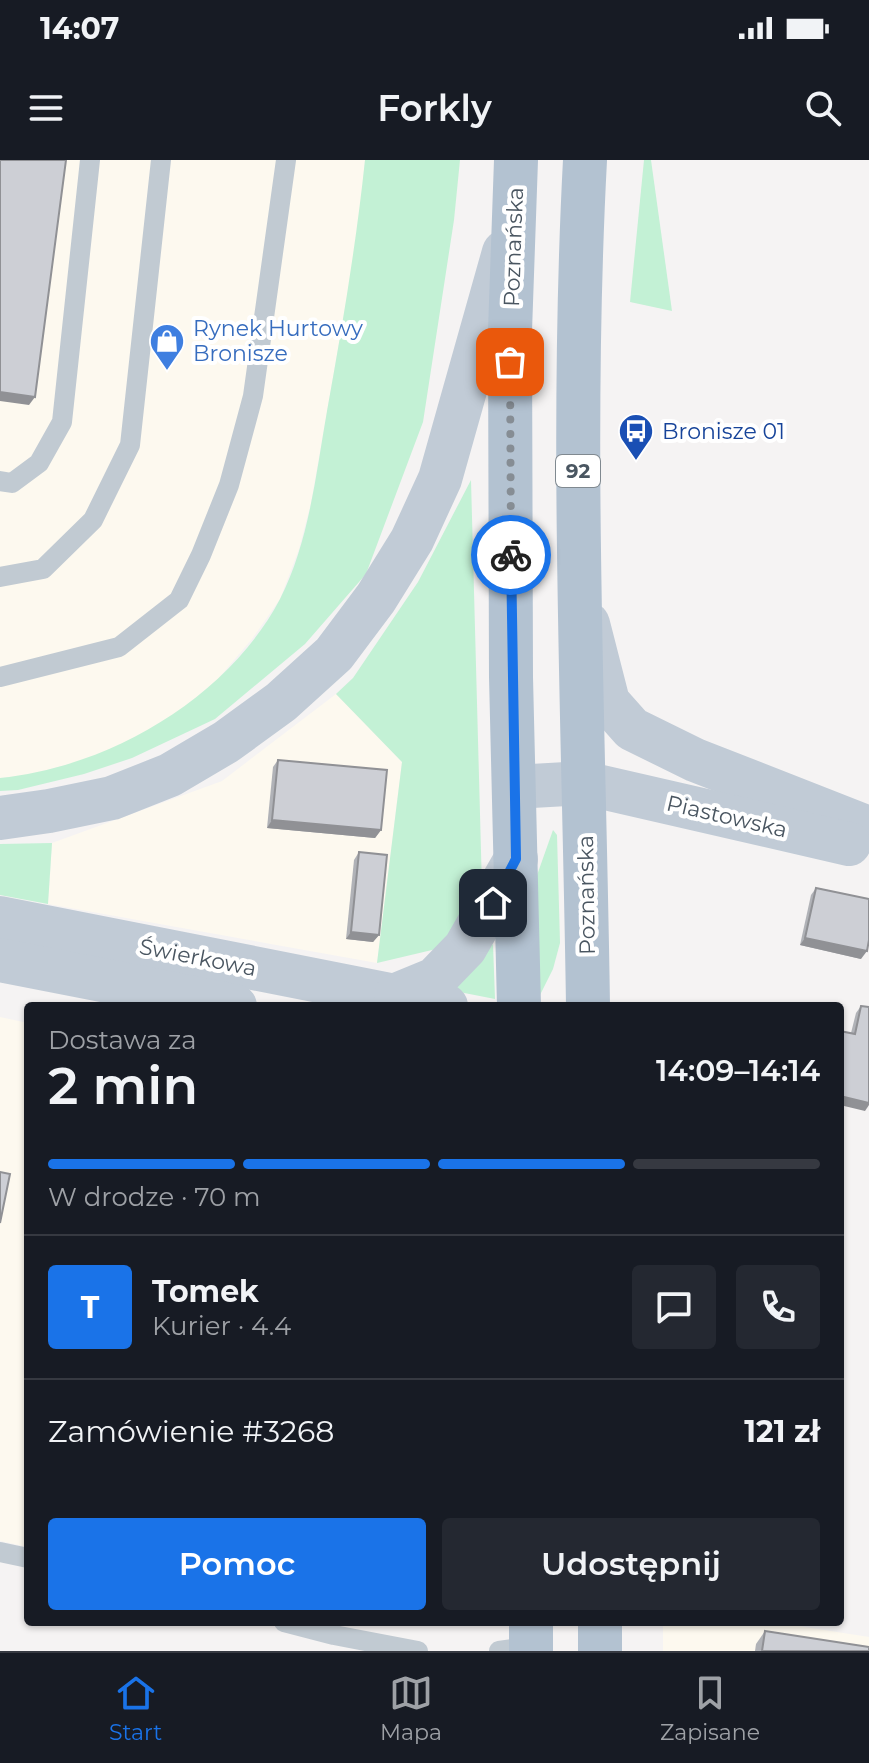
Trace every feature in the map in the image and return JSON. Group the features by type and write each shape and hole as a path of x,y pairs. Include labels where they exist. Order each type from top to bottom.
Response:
{"main road":[{"name":"Poznańska","path":"516,160 512,223 511,629 519,1002"},
{"name":"Poznańska","path":"585,160 579,287 580,598 588,1002"},
{"path":"600,1626 600,1651"}],"street":[{"path":"0,818 112,798 170,775 226,742 270,710 334,654 376,598 412,540 440,479 512,223"},
{"path":"580,598 608,702 632,729 695,760 869,828"},
{"name":"Piastowska","path":"514,787 584,783 869,848"},
{"path":"396,995 435,979 465,948 516,859"},
{"name":"Świerkowa","path":"0,918 428,1002"},
{"name":"Świerkowa","path":"0,960 215,1002"}],"lane":[{"path":"0,481 12,483 39,463 62,422 90,160"},
{"path":"0,577 43,569 93,520 130,445 161,160"},
{"path":"0,677 119,647 179,600 229,485 253,396 286,160"},
{"path":"0,1552 24,1557"},
{"path":"299,1626 418,1651"}],"shaded area":[{"name":"Rynek Hurtowy Bronisze","path":"0,160 365,160 357,240 311,503 299,549 280,599 252,639 217,680 177,713 138,737 85,760 24,776 0,778"},
{"path":"336,694 402,762 377,963 48,904 52,843 222,781"},
{"path":"0,1017 24,1022 24,1546 0,1541"},
{"path":"663,1626 799,1626 869,1637 869,1651 663,1651"}],"green space":[{"path":"365,160 460,160 454,220 423,422 366,574 305,644 215,719 132,758 84,774 18,790 0,791 0,778 41,771 82,759 123,743 161,722 230,667 258,635 280,599 305,531 315,483 348,286"},
{"path":"644,160 651,160 672,311 630,302"},
{"path":"471,480 482,888 449,946 377,963 402,762 336,694 353,678 418,582"},
{"path":"553,830 557,835 560,943 553,969 540,995 536,878"},
{"path":"52,843 48,904 0,895 0,844"},
{"path":"493,944 495,999 449,990"}],"building":[{"path":"0,160 66,160 35,397 0,392"},
{"path":"278,760 387,770 381,830 272,820"},
{"path":"359,852 387,855 379,935 351,932"},
{"path":"816,888 869,899 867,951 805,938"},
{"path":"861,1006 869,1007 869,1103 844,1097 844,1032 855,1034"},
{"path":"0,1172 10,1174 0,1223"},
{"path":"765,1631 869,1647 869,1651 762,1651"}],"way so far":[{"path":"510,362 511,555"}],"place":[{"name":"Rynek Hurtowy Bronisze","path":"167,372"},
{"name":"Bronisze 01","path":"636,462"}],"route":[{"path":"493,903 516,859 511,555"}]}
